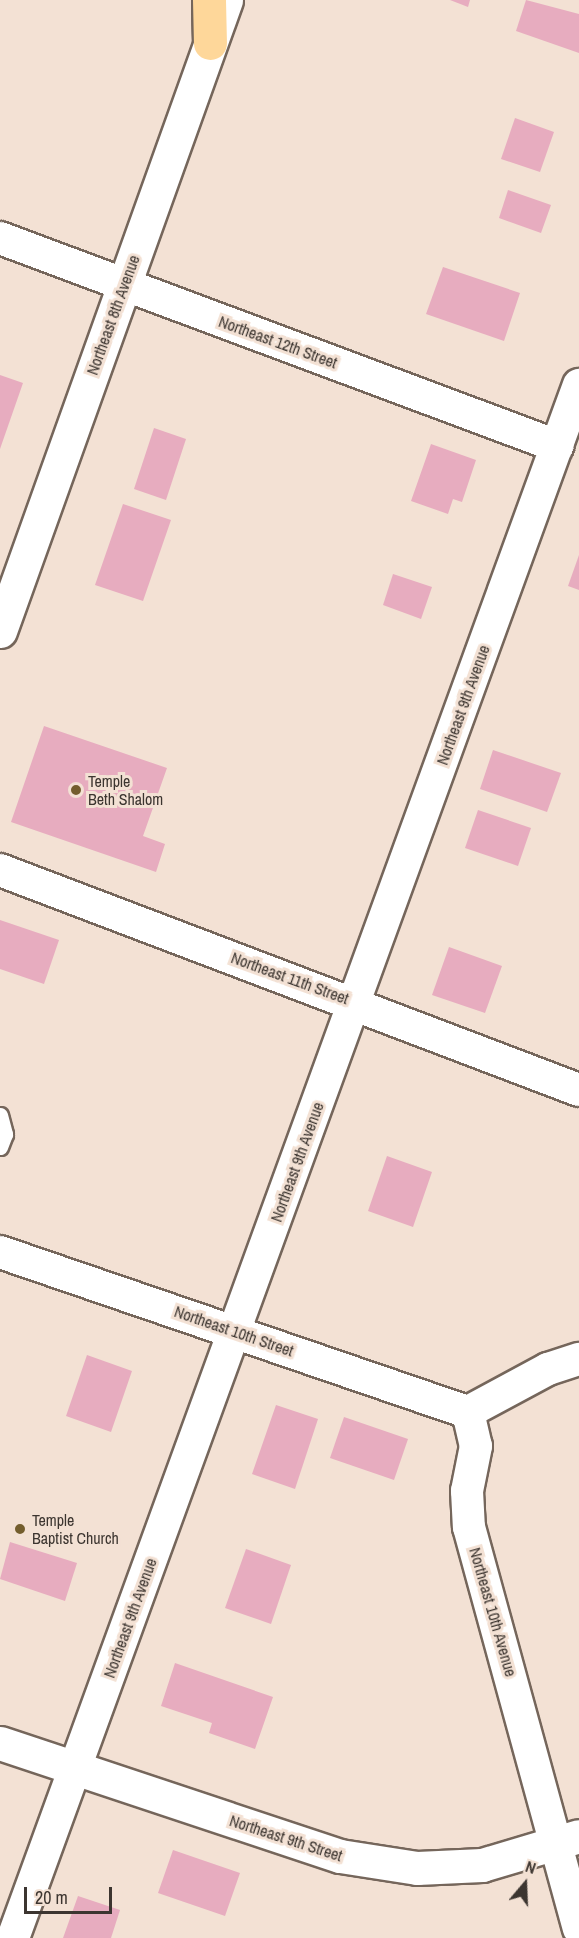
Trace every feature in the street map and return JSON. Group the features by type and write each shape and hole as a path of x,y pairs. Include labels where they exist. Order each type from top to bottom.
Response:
{"main road":[{"path":"209,0 210,43"},
{"name":"Northeast 8th Avenue","path":"0,631 226,0"},
{"name":"Northeast 9th Street","path":"0,1743 340,1856 417,1868 482,1865 569,1839"}],"street":[{"name":"Northeast 12th Street","path":"0,238 557,446"},
{"name":"Northeast 9th Avenue","path":"14,1938 579,386"},
{"name":"Northeast 11th Street","path":"0,870 356,1002 579,1090"},
{"name":"Northeast 10th Street","path":"0,1252 236,1330 468,1412"},
{"path":"468,1412 548,1369 579,1359"},
{"name":"Northeast 10th Avenue","path":"468,1412 476,1446 467,1491 469,1527 569,1839 579,1928"}],"lane":[{"path":"0,1115 5,1134 0,1147"}],"building":[{"path":"450,0 470,0 468,7"},
{"path":"526,0 579,14 579,53 516,31"},
{"path":"515,118 554,132 540,172 501,159"},
{"path":"508,190 551,205 541,233 499,218"},
{"path":"443,267 520,293 504,341 426,314"},
{"path":"0,375 23,383 0,449"},
{"path":"154,428 186,439 166,500 134,489"},
{"path":"431,444 476,460 462,502 453,499 448,514 411,501"},
{"path":"123,504 171,520 143,601 95,585"},
{"path":"579,555 579,590 568,586"},
{"path":"393,574 432,587 421,619 383,605"},
{"path":"44,726 167,768 143,836 165,844 156,872 11,822"},
{"path":"493,750 561,773 547,812 480,789"},
{"path":"478,810 531,828 518,866 465,848"},
{"path":"0,920 59,940 44,984 0,969"},
{"path":"449,947 502,966 485,1013 432,995"},
{"path":"387,1156 432,1172 413,1227 368,1211"},
{"path":"87,1355 132,1371 111,1432 66,1416"},
{"path":"276,1405 318,1419 295,1489 252,1474"},
{"path":"344,1417 408,1439 394,1480 330,1458"},
{"path":"10,1542 77,1563 65,1601 0,1579"},
{"path":"246,1549 291,1565 271,1624 225,1608"},
{"path":"175,1663 273,1697 255,1749 209,1733 212,1723 161,1706"},
{"path":"173,1850 240,1873 225,1916 158,1893"},
{"path":"78,1896 120,1910 111,1938 63,1938"}],"place":[{"name":"Temple Beth Shalom","path":"76,790"},
{"name":"Temple Baptist Church","path":"20,1529"}]}
